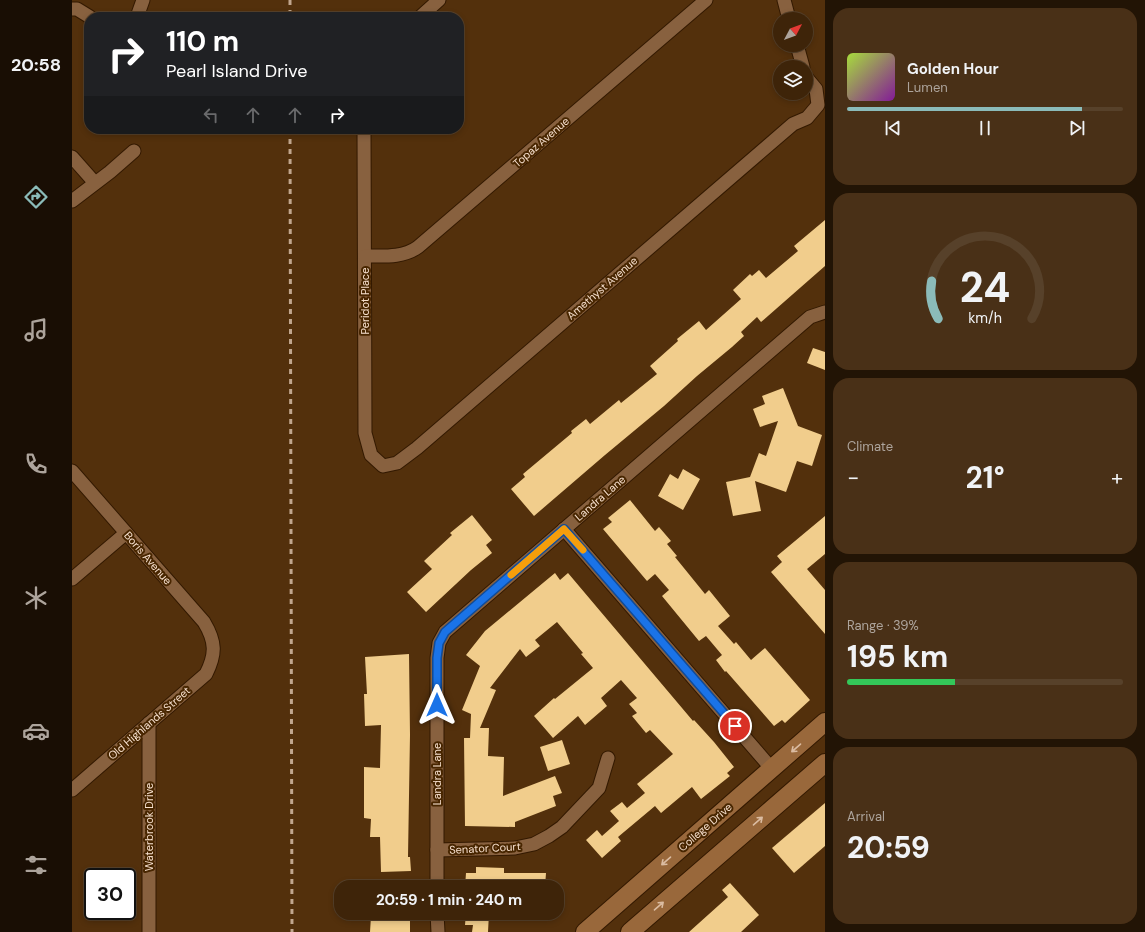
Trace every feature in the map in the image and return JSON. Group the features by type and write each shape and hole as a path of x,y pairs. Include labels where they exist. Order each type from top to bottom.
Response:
{"main road":[{"name":"College Drive","path":"585,932 825,722"},
{"path":"630,932 825,763"}],"street":[{"path":"139,12 143,0"},
{"path":"426,12 439,0"},
{"name":"Topaz Avenue","path":"365,256 405,254 412,252 706,0"},
{"path":"784,0 787,12"},
{"path":"74,6 84,13"},
{"name":"Amethyst Avenue","path":"384,466 397,462 417,448 793,124 807,118 818,105 816,89 813,85"},
{"name":"Peridot Place","path":"364,134 365,433 371,454 384,466"},
{"path":"72,201 134,151"},
{"path":"72,157 95,183"},
{"name":"Landra Lane","path":"437,880 437,658 439,643 445,632 810,317 825,312"},
{"name":"Boris Avenue","path":"72,471 204,622 211,634 214,650"},
{"path":"564,529 772,769"},
{"path":"72,579 126,533"},
{"name":"Old Highlands Street","path":"72,790 206,674 212,662 214,650"},
{"name":"Waterbrook Drive","path":"148,932 149,723"},
{"name":"Senator Court","path":"437,850 515,848 534,844 550,836 562,827 599,788 608,758"},
{"path":"438,920 438,932"}],"building":[{"path":"825,220 825,266 761,322 757,317 741,332 744,336 732,347 534,516 511,489 525,477 523,474 572,433 571,431 586,419 590,424 619,400 621,403 657,374 650,366 678,341 677,339 699,321 706,330 741,299 733,290 750,274 752,276 759,270 766,278 798,251 794,246"},
{"path":"813,348 825,352 825,370 807,363"},
{"path":"783,388 798,426 822,435 812,466 797,461 786,492 755,481 761,511 733,516 726,482 750,477 759,453 766,456 778,421 760,427 753,409 765,404 762,396"},
{"path":"683,469 700,479 683,510 658,496 670,474 678,479"},
{"path":"630,500 655,531 659,527 671,541 667,544 677,556 675,557 705,594 709,590 730,616 718,626 734,644 736,642 751,660 765,648 810,700 785,723 782,720 774,726 726,671 725,672 716,660 722,655 706,636 699,641 662,596 669,590 655,574 647,581 603,529 612,522 608,518"},
{"path":"472,515 492,540 486,545 492,553 471,570 426,612 407,592 432,569 424,561 452,535 450,533"},
{"path":"825,516 825,554 807,569 825,590 825,634 771,572 782,562 777,556"},
{"path":"555,573 560,580 568,573 693,721 694,720 714,742 734,767 727,773 730,776 701,799 692,787 661,813 655,806 618,837 621,841 602,858 586,840 597,830 602,836 619,821 610,811 622,802 627,808 645,793 637,784 673,754 650,730 646,733 632,716 637,713 629,704 637,698 621,680 601,698 607,706 585,725 578,716 553,738 534,716 554,698 555,699 593,668 581,654 583,653 557,622 535,640 540,646 526,657 520,649 490,688 496,690 480,728 489,728 488,756 504,757 503,796 555,776 562,793 553,796 556,806 515,822 515,827 465,826 464,738 470,738 471,714 462,710 480,666 466,655 485,631"},
{"path":"409,654 410,735 408,857 410,857 411,871 381,872 380,837 370,837 371,819 364,818 364,767 380,768 381,725 365,726 364,694 367,694 365,657"},
{"path":"562,740 570,764 548,771 540,747"},
{"path":"825,803 825,846 794,873 772,848"},
{"path":"476,867 504,868 504,873 546,873 546,880 466,880 466,873 476,873"},
{"path":"730,883 759,915 741,932 689,932 728,897 722,890"},
{"path":"371,920 410,921 410,932 370,932"},
{"path":"465,920 489,920 488,932 472,932 473,925 465,925"}],"railway":[{"path":"290,0 290,12"},
{"path":"290,134 292,932"}],"slow traffic":[{"path":"511,575 564,529 583,550"}],"route":[{"path":"437,705 437,658 439,643 445,632 564,529 735,726"}]}
